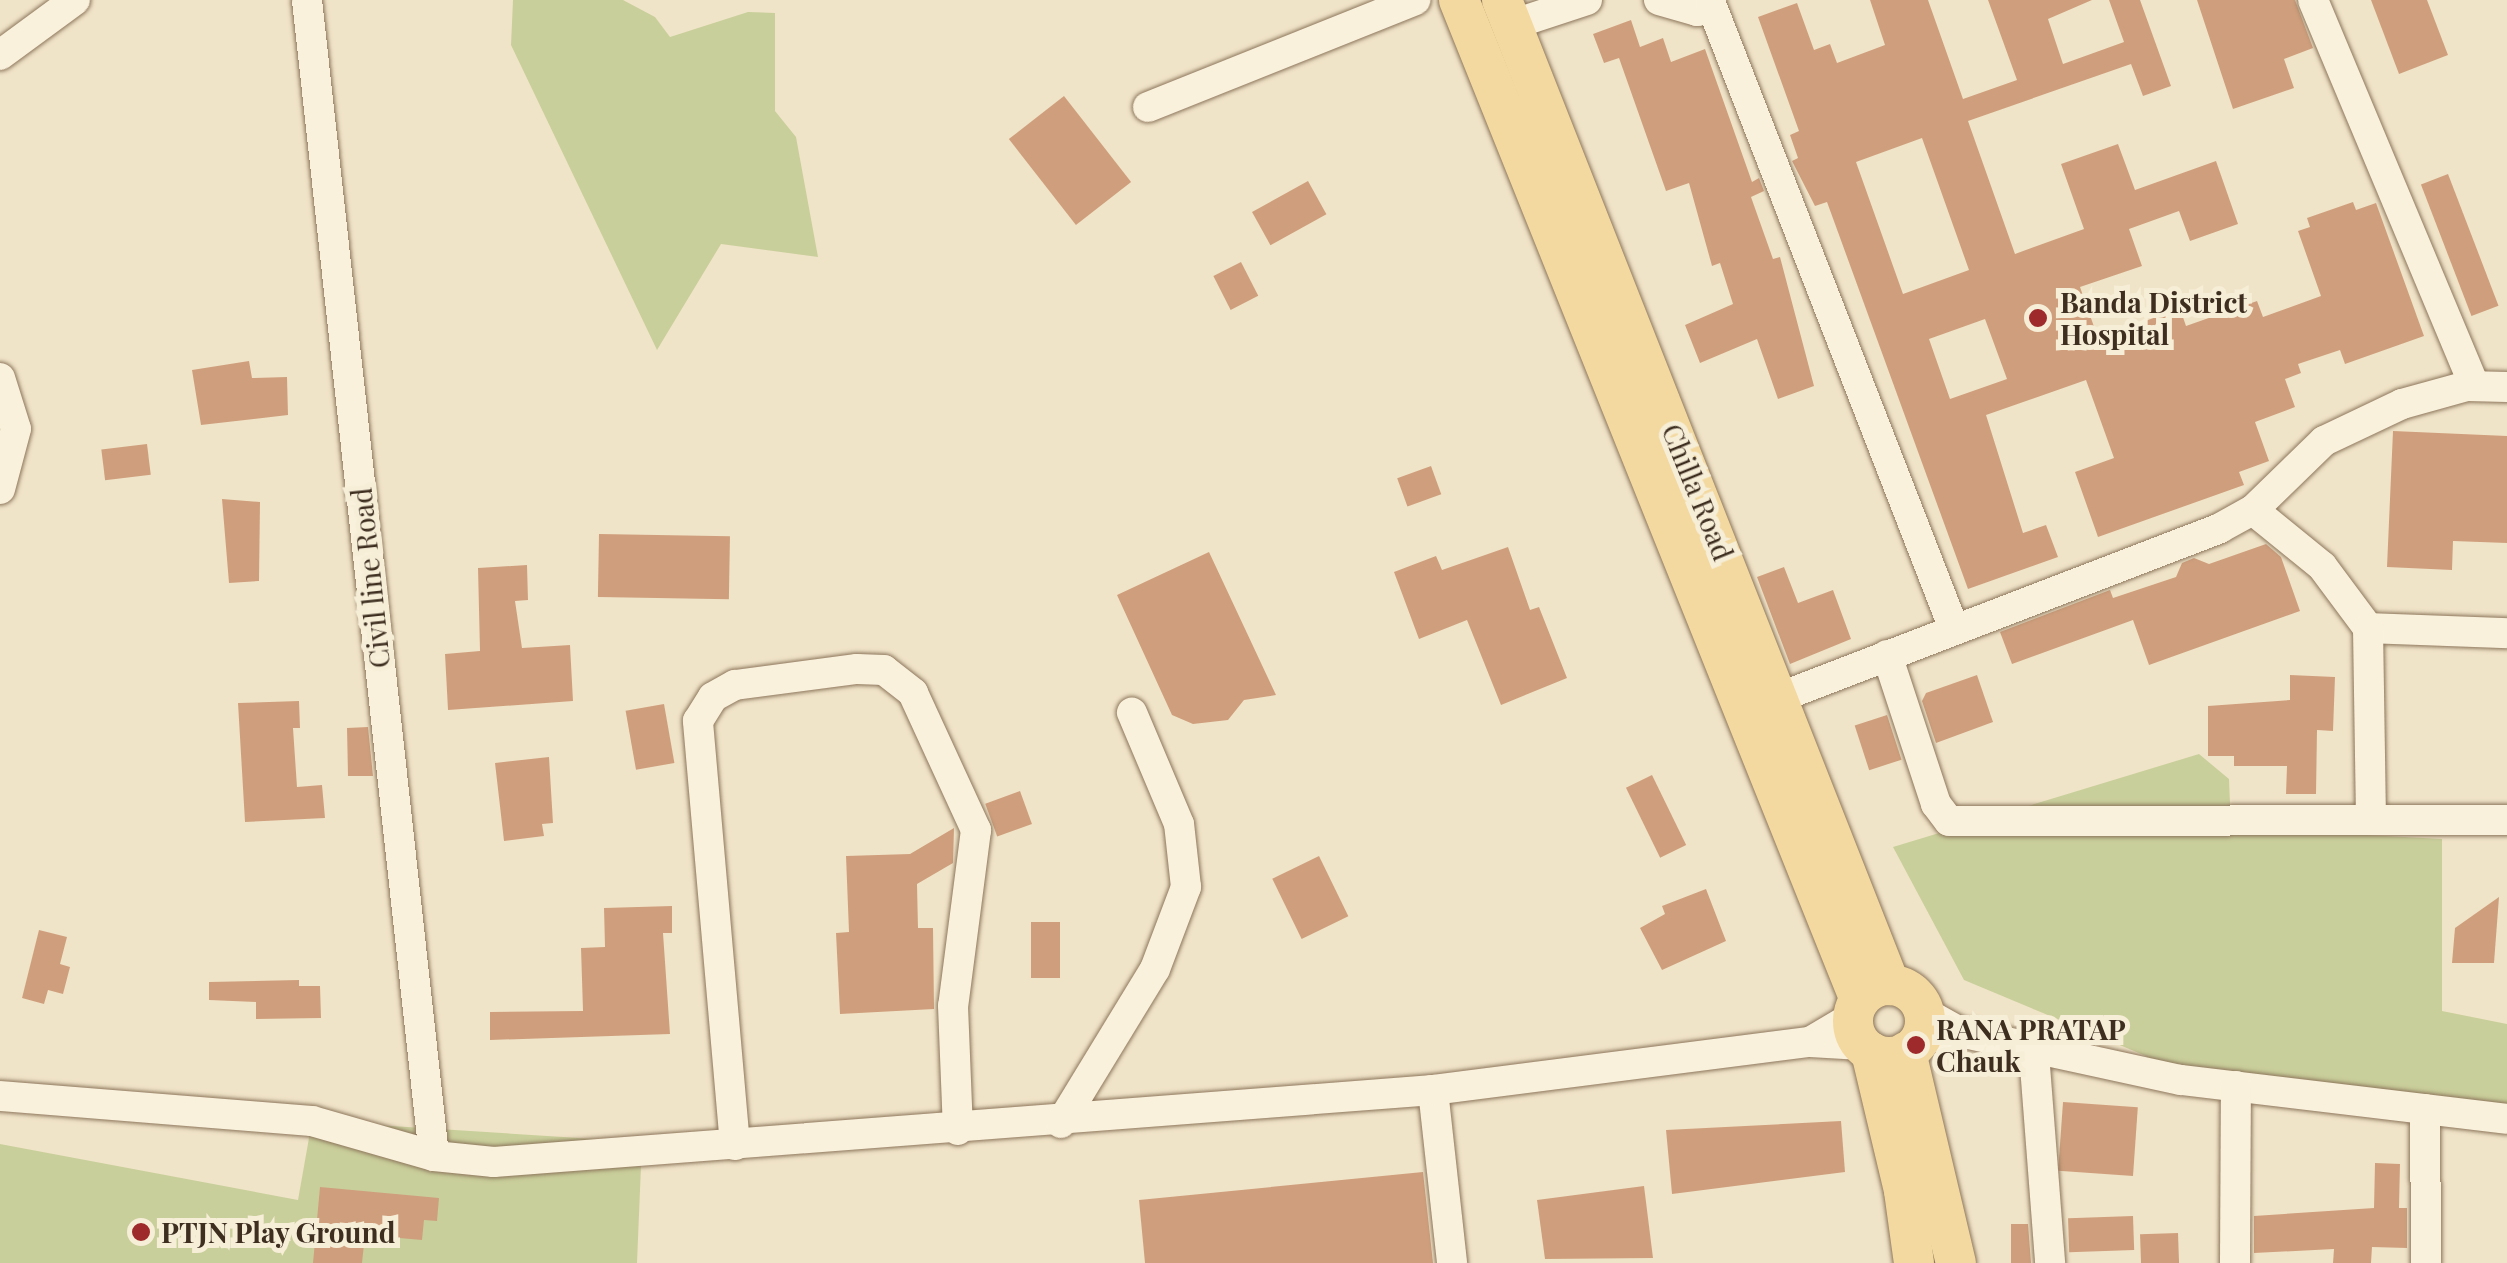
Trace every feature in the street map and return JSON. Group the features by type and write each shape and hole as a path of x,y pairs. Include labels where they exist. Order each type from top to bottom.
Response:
{"main road":[{"path":"1459,0 1742,712 1886,1025 1914,1263"},
{"name":"Chilla Road","path":"1506,12 1780,697 1886,1025 1956,1263"},
{"path":"1597,348 1634,332"}],"street":[{"path":"0,55 75,0"},
{"name":"Civil line Road","path":"306,0 434,1156"},
{"path":"1148,107 1415,0"},
{"path":"1506,12 1587,0"},
{"path":"1660,0 1697,11 1711,2 1954,629"},
{"path":"2313,0 2474,386"},
{"path":"0,378 16,429 0,489"},
{"path":"1742,712 2253,510 2324,441 2402,404 2474,386 2507,387"},
{"path":"2253,510 2322,566 2368,628 2371,816"},
{"path":"2368,628 2507,633"},
{"path":"1888,655 1936,804 1950,820 2371,816 2507,820"},
{"path":"735,1145 698,721 713,696 735,685 857,669 884,670 913,693 976,830 953,1006 958,1130"},
{"path":"1061,1123 1156,969 1186,887 1179,824 1132,714"},
{"path":"0,1096 312,1121 434,1156 494,1162 1061,1123 1433,1090 1810,1042 1886,1025 1960,1032 2034,1053 2236,1086 2507,1119"},
{"path":"2034,1053 2050,1263"},
{"path":"2235,1263 2236,1086"},
{"path":"1433,1090 1452,1263"},
{"path":"2425,1109 2426,1263"}],"green space":[{"path":"513,0 623,0 655,17 670,37 748,12 775,13 775,111 796,137 818,257 721,244 657,350 511,45"},
{"path":"2199,754 2229,779 2231,828 2442,839 2442,1011 2507,1024 2507,1107 2157,1074 2146,1056 1964,980 1893,847"},
{"path":"312,1121 642,1142 637,1263 0,1263 0,1144 298,1200"}],"building":[{"path":"1870,0 1928,0 1963,99 2017,80 1988,0 2092,0 2048,19 2063,64 2124,42 2109,0 2140,0 2171,86 2143,96 2131,64 1968,121 2015,254 2084,229 2061,164 2118,144 2135,190 2216,161 2238,224 2190,241 2179,211 2129,229 2142,266 2080,287 2098,338 2159,316 2154,302 2175,294 2186,326 2257,301 2263,317 2321,296 2298,231 2310,227 2307,218 2353,202 2356,210 2376,203 2424,336 2345,364 2340,350 2298,364 2301,373 2285,379 2295,407 2255,422 2269,461 2239,472 2244,485 2098,537 2075,472 2114,458 2086,380 1986,415 2023,533 2046,525 2058,557 1968,589 1827,202 1815,206 1792,161 1798,158 1790,135 1799,131 1758,17 1797,3 1814,50 1830,44 1837,63 1885,45","holes":["1922,138 1969,270 1903,294 1856,162","1985,319 2007,379 1950,399 1929,339"]},
{"path":"2197,0 2295,0 2313,48 2284,59 2294,88 2233,109"},
{"path":"2371,0 2427,0 2448,55 2399,74"},
{"path":"1631,20 1640,47 1663,38 1671,62 1705,49 1752,182 1759,178 1764,191 1751,197 1773,259 1780,257 1814,386 1778,399 1757,339 1700,363 1685,325 1733,304 1720,263 1712,266 1689,183 1666,191 1619,58 1604,63 1593,34"},
{"path":"1064,96 1131,182 1076,225 1009,139"},
{"path":"2448,174 2499,306 2471,316 2421,184"},
{"path":"1308,181 1326,214 1270,245 1252,212"},
{"path":"1241,262 1258,296 1231,310 1213,276"},
{"path":"249,361 252,378 287,377 288,415 201,425 192,370"},
{"path":"2393,431 2507,436 2507,543 2453,541 2452,570 2387,567"},
{"path":"147,444 151,475 105,480 101,450"},
{"path":"1431,466 1441,494 1407,507 1397,478"},
{"path":"222,499 260,502 259,581 229,583"},
{"path":"599,534 730,536 729,599 598,597"},
{"path":"2266,544 2281,557 2300,611 2149,665 2133,620 2012,664 2000,632 2110,590 2113,598 2176,577 2182,563 2194,558 2209,564"},
{"path":"1508,547 1530,610 1539,607 1567,678 1501,705 1467,620 1419,639 1394,572 1436,556 1442,570"},
{"path":"1209,552 1276,695 1244,700 1228,720 1193,724 1172,715 1117,595"},
{"path":"527,565 528,600 515,601 522,648 570,645 573,701 448,710 445,654 480,651 478,568"},
{"path":"1784,567 1798,603 1833,590 1851,639 1790,664 1757,577"},
{"path":"1977,675 1993,722 1936,743 1922,701 1926,693"},
{"path":"2290,675 2335,677 2333,731 2317,730 2316,794 2286,794 2287,766 2234,766 2234,756 2208,756 2208,706 2290,700"},
{"path":"299,701 300,728 293,728 297,787 322,785 325,818 245,822 238,703"},
{"path":"664,704 674,763 636,770 626,711"},
{"path":"1887,715 1902,760 1869,770 1855,726"},
{"path":"368,727 373,776 348,776 347,728"},
{"path":"549,757 553,823 542,824 544,836 504,841 495,763"},
{"path":"1652,775 1686,845 1660,858 1626,788"},
{"path":"1020,791 1032,824 997,837 985,804"},
{"path":"954,828 953,863 917,884 918,928 933,928 934,1009 840,1014 836,933 849,932 846,856 910,854"},
{"path":"1319,856 1348,916 1302,939 1272,879"},
{"path":"1706,889 1726,941 1662,970 1640,928 1665,914 1662,906"},
{"path":"2499,897 2494,963 2452,963 2455,928"},
{"path":"672,906 672,933 663,933 670,1034 490,1040 490,1012 583,1011 581,948 605,947 604,908"},
{"path":"1031,922 1060,922 1060,978 1031,978"},
{"path":"39,930 67,937 60,964 70,967 63,994 48,990 44,1004 22,998"},
{"path":"299,980 299,986 320,986 321,1018 256,1019 256,1002 209,1000 209,982"},
{"path":"2063,1102 2138,1107 2133,1176 2058,1171"},
{"path":"1841,1121 1845,1172 1672,1194 1666,1130"},
{"path":"2375,1163 2400,1164 2399,1208 2407,1208 2407,1248 2372,1247 2371,1263 2333,1263 2334,1249 2254,1253 2254,1216 2374,1208"},
{"path":"1423,1172 1433,1263 1145,1263 1139,1200"},
{"path":"1644,1186 1653,1258 1545,1259 1537,1200"},
{"path":"320,1187 439,1198 437,1221 424,1220 422,1240 365,1235 362,1263 313,1263"},
{"path":"2133,1216 2134,1250 2069,1252 2068,1218"},
{"path":"2011,1224 2028,1224 2031,1263 2011,1263"},
{"path":"2178,1233 2179,1263 2141,1263 2140,1234"}],"place":[{"name":"Banda District Hospital","path":"2038,318"},
{"name":"RANA PRATAP Chauk","path":"1916,1045"},
{"name":"PTJN Play Ground","path":"141,1232"}]}
